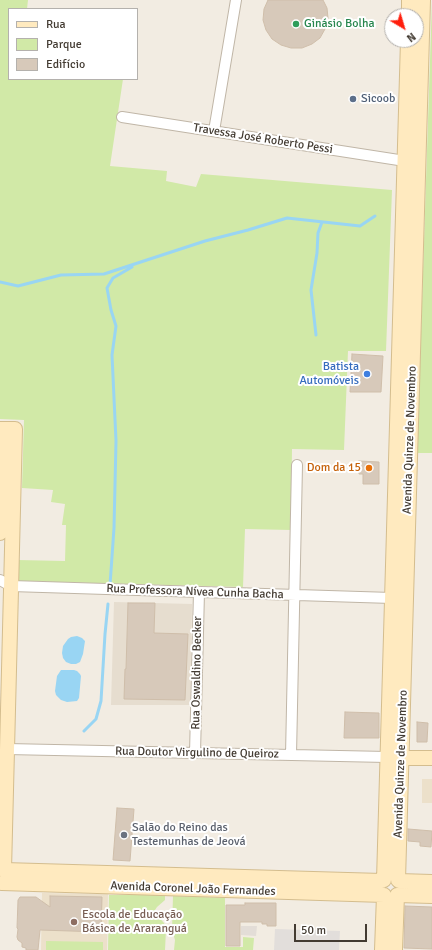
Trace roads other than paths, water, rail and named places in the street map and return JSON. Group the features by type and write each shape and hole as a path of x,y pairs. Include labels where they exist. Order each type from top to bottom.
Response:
{"street":[{"path":"214,131 236,0"},
{"name":"Avenida Quinze de Novembro","path":"382,950 390,885 423,0"},
{"name":"Avenida Quinze de Novembro","path":"394,757 392,598 408,48"},
{"name":"Travessa José Roberto Pessi","path":"122,116 405,161"},
{"path":"0,533 6,429"},
{"path":"2,877 7,749 6,429"},
{"path":"292,755 297,466"},
{"name":"Rua Professora Nívea Cunha Bacha","path":"6,583 199,592 392,598"},
{"name":"Rua Oswaldino Becker","path":"195,753 199,592"},
{"name":"Rua Doutor Virgulino de Queiroz","path":"7,749 432,758"},
{"name":"Avenida Coronel João Fernandes","path":"2,877 390,885 432,882"},
{"name":"Avenida Quinze de Novembro","path":"390,885 396,950"},
{"name":"Avenida Coronel João Fernandes","path":"390,885 432,896"}],"water":[{"path":"77,636 85,641 83,654 80,662 71,664 66,662 63,658 63,646 68,639"},
{"path":"61,670 74,670 80,674 79,698 77,701 67,702 61,700 56,695 55,691 57,676"}],"waterway":[{"path":"0,282 18,286 61,275 104,274 205,241 287,218 360,226 375,216"},
{"path":"316,335 311,290 317,253 318,233 322,222"},
{"path":"110,585 114,528 116,441 112,355 116,326 107,288 113,278 132,267"},
{"path":"84,731 96,719 101,701 108,604"}],"place":[{"name":"Ginásio Bolha","path":"296,24"},
{"name":"Sicoob","path":"353,99"},
{"name":"Batista Automóveis","path":"367,374"},
{"name":"Dom da 15","path":"369,468"},
{"name":"Salão do Reino das Testemunhas de Jeová","path":"124,835"},
{"name":"Escola de Educação Básica de Araranguá","path":"74,922"}]}
